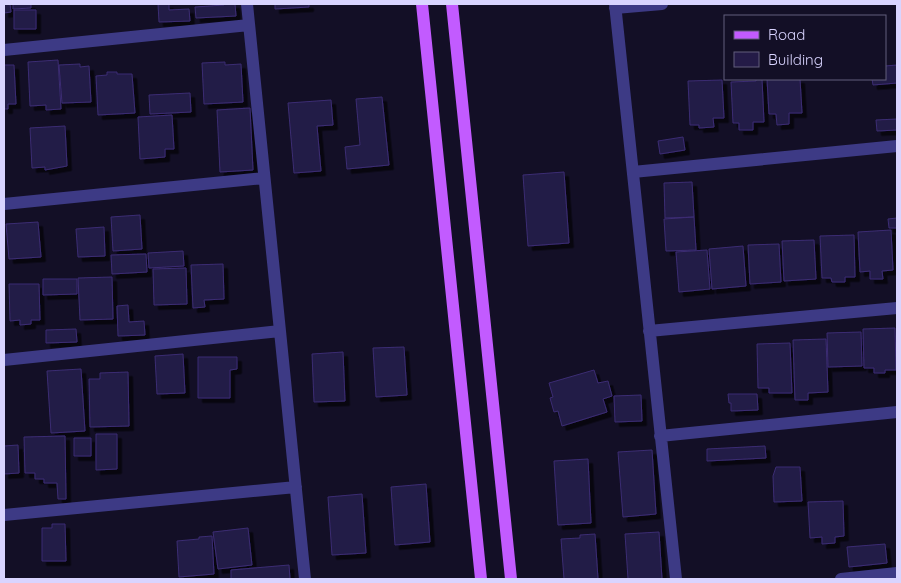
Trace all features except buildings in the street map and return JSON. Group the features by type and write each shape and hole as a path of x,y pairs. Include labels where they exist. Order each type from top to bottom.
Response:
{"main road":[{"path":"422,4 481,579"},
{"path":"452,4 511,579"}],"street":[{"path":"247,4 305,579"},
{"path":"662,4 615,6 676,579"},
{"path":"4,50 249,25"},
{"path":"633,172 897,146"},
{"path":"4,204 264,178"},
{"path":"649,331 897,308"},
{"path":"4,360 280,331"},
{"path":"660,436 897,412"},
{"path":"4,515 296,487"},
{"path":"841,579 897,573"}]}
